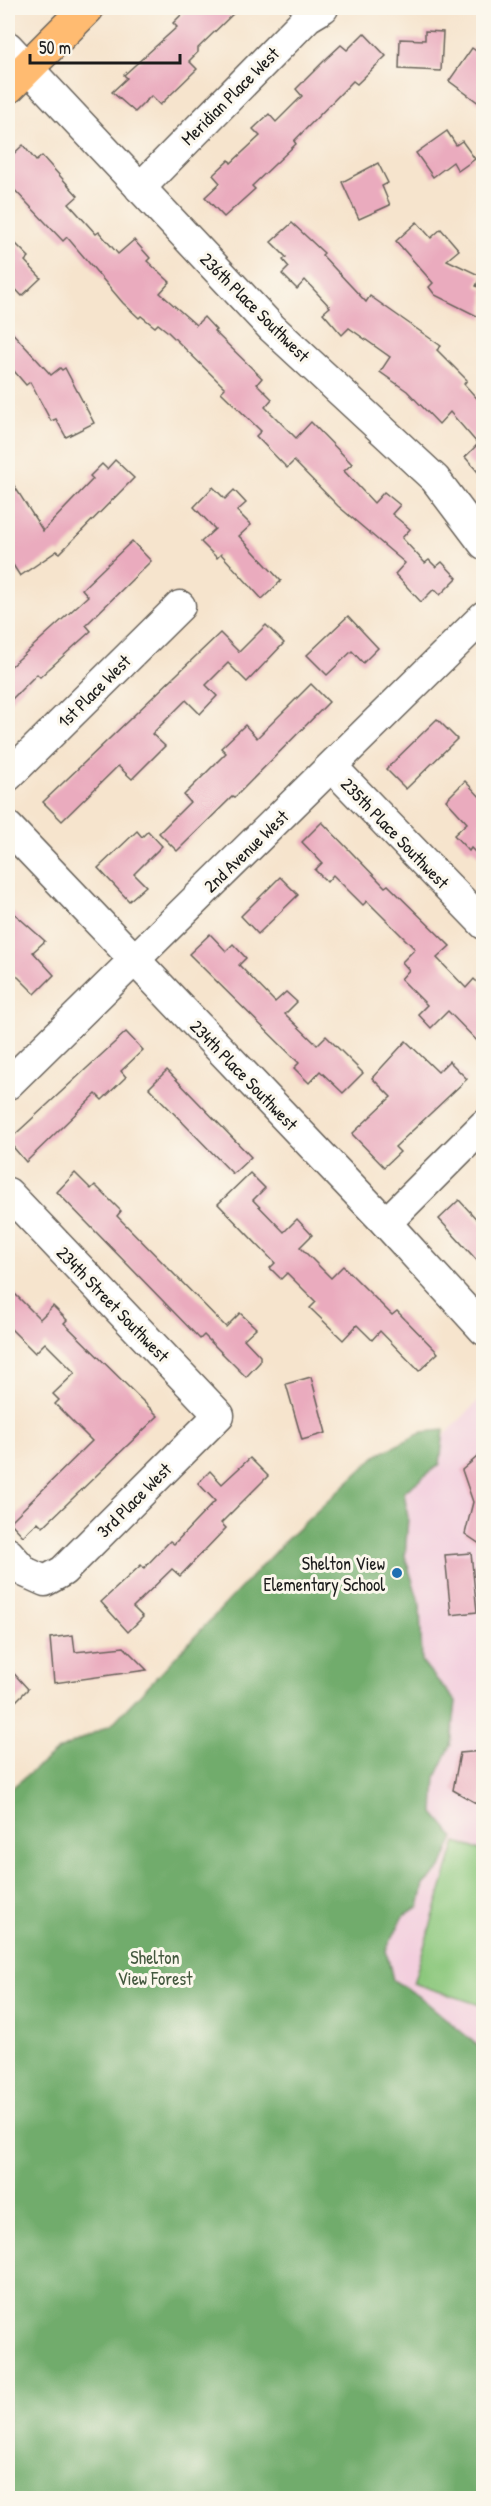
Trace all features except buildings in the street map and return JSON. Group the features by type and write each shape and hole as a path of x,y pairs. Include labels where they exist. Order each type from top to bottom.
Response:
{"main road":[{"path":"14,67 87,8"}],"street":[{"name":"Meridian Place West","path":"140,188 308,17 323,8"},
{"name":"236th Place Southwest","path":"14,67 140,188 272,328 435,479 483,544"},
{"name":"1st Place West","path":"8,776 180,606"},
{"name":"2nd Avenue West","path":"8,1084 483,616"},
{"name":"235th Place Southwest","path":"332,767 483,924"},
{"name":"234th Place Southwest","path":"8,827 386,1223 481,1327"},
{"path":"386,1223 483,1125"},
{"name":"234th Street Southwest","path":"8,1193 219,1415"},
{"name":"3rd Place West","path":"8,1553 25,1572 45,1581 63,1571 219,1415"}],"shaded area":[{"name":"Shelton View Elementary School","path":"483,1396 483,2058 455,2085 137,1750"}],"green space":[{"name":"Shelton View Forest","path":"444,1430 440,1464 404,1492 408,1518 405,1556 420,1605 422,1662 456,1702 451,1745 436,1777 434,1813 454,1837 441,1868 424,1885 419,1907 405,1914 386,1950 393,1980 419,1996 483,2050 483,2498 8,2498 8,1791 57,1751 112,1724 286,1540 377,1455 423,1432"},
{"path":"456,1842 483,1851 483,2006 413,1983"}],"place":[{"name":"Shelton View Elementary School","path":"397,1573"}]}
